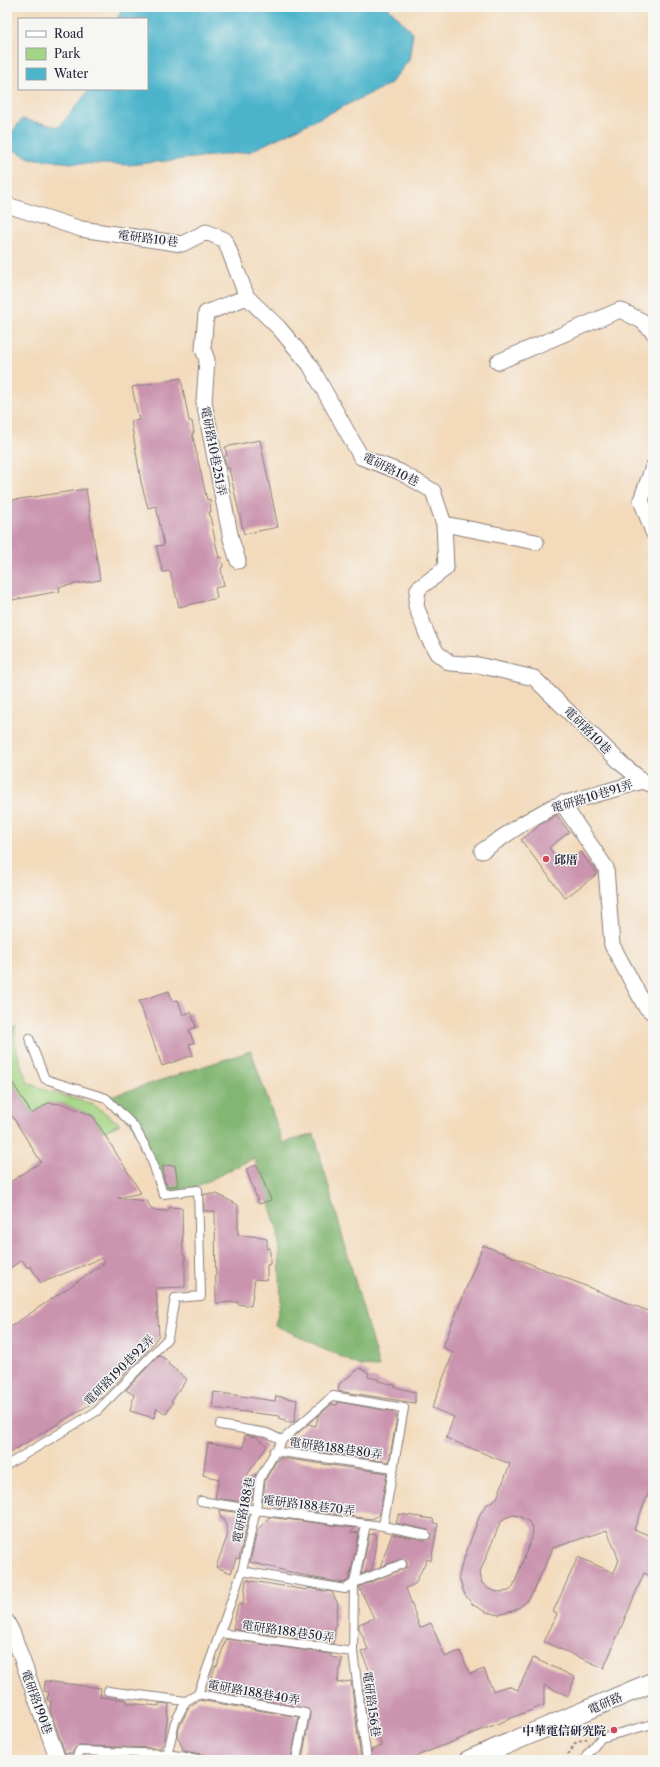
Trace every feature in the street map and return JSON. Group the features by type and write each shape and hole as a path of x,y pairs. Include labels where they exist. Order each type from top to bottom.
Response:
{"street":[{"name":"電研路10巷","path":"7,205 81,229 182,244 206,232 225,240 247,297 279,328 310,365 361,457 400,472 433,491 444,524 446,568 418,589 416,606 428,637 437,653 450,663 478,665 534,678 623,765 648,783"},
{"name":"電研路10巷251弄","path":"238,561 229,533 204,402 207,360 203,349 206,313 247,297"},
{"path":"498,362 620,310 642,322 653,332"},
{"path":"653,467 641,500 653,532"},
{"path":"444,524 536,542"},
{"name":"電研路10巷91弄","path":"482,851 522,824 552,807 562,803 648,783"},
{"path":"562,803 606,868 612,945 646,1006 653,1013"},
{"name":"電研路190巷","path":"7,1622 13,1634 58,1759"},
{"name":"電研路","path":"469,1760 653,1682"},
{"name":"電研路","path":"487,1760 516,1747 653,1695"}],"lane":[{"name":"電研路190巷92弄","path":"7,1466 97,1411 168,1338 175,1298 200,1296 198,1190 163,1194 150,1155 134,1126 106,1098 45,1079 29,1038"},
{"name":"電研路188巷","path":"198,1694 242,1571 256,1510 260,1478 274,1451 282,1440 333,1396 404,1408 383,1526"},
{"path":"220,1425 267,1433 282,1440"},
{"name":"電研路188巷80弄","path":"274,1451 394,1468"},
{"name":"電研路188巷70弄","path":"201,1501 256,1510 366,1524"},
{"path":"353,1652 354,1583 366,1524 426,1535"},
{"path":"242,1571 345,1589 354,1583 402,1564"},
{"name":"電研路188巷50弄","path":"220,1633 353,1652"},
{"name":"電研路156巷","path":"353,1652 367,1760"},
{"path":"108,1691 186,1701"},
{"path":"166,1757 175,1722 186,1701 198,1694"},
{"name":"電研路188巷40弄","path":"198,1694 305,1713 296,1760"},
{"path":"585,1760 587,1755 601,1738 653,1724"},
{"path":"58,1759 76,1759 79,1751 204,1760"}],"green space":[{"path":"16,1027 16,1047 20,1063 28,1083 48,1091 94,1105 120,1124 103,1132 93,1116 64,1104 48,1103 32,1114 7,1074 7,1032"},
{"path":"251,1051 283,1143 314,1134 379,1367 360,1366 275,1325 281,1301 278,1231 254,1158 186,1192 163,1194 134,1126 106,1098"}],"water":[{"path":"123,7 388,7 413,33 409,60 390,84 249,152 129,165 71,163 30,158 7,147 7,139 22,119 59,127 89,90 148,90 148,18 118,18"}],"building":[{"path":"181,378 189,421 192,421 194,433 192,433 207,500 210,499 211,512 209,512 219,558 222,557 223,567 221,568 224,586 215,588 217,598 179,607 170,571 163,572 156,546 164,545 156,506 148,508 141,482 131,421 139,420 132,387"},
{"path":"260,440 278,527 244,534 229,468 226,468 224,456 227,456 225,447"},
{"path":"86,489 100,580 59,587 60,591 7,601 7,501"},
{"name":"邱厝","path":"557,815 569,832 549,848 562,866 581,852 597,874 565,898 521,840 541,824"},
{"path":"169,991 172,1001 178,1000 183,1015 191,1012 196,1027 189,1030 194,1043 189,1044 193,1055 162,1066 139,1001"},
{"path":"7,1074 32,1114 48,1103 64,1104 93,1116 141,1193 117,1198 147,1201 152,1210 168,1211 170,1207 182,1208 183,1255 185,1255 185,1287 156,1288 159,1335 149,1349 104,1396 7,1454 7,1329 105,1263 102,1258 41,1283 30,1266 28,1268 22,1260 7,1270 7,1184 41,1162 7,1108"},
{"path":"175,1165 178,1185 168,1187 164,1180 163,1166"},
{"path":"257,1165 271,1200 259,1204 246,1169"},
{"path":"204,1194 217,1194 238,1205 238,1235 263,1237 262,1238 267,1239 267,1249 270,1248 270,1264 267,1265 267,1280 255,1279 251,1306 238,1304 238,1302 216,1303 215,1211 204,1211"},
{"path":"483,1245 653,1313 653,1482 634,1529 653,1537 653,1577 644,1573 604,1668 544,1642 557,1614 553,1612 578,1557 614,1573 619,1560 607,1530 553,1548 533,1592 526,1602 515,1610 499,1615 486,1612 473,1605 465,1595 459,1577 461,1567 480,1514 486,1505 497,1498 510,1464 446,1438 454,1417 432,1408 453,1353 443,1347","holes":["513,1515 519,1516 529,1522 533,1529 532,1537 513,1587 509,1591 497,1592 489,1589 482,1583 480,1572 500,1523 505,1518"]},
{"path":"159,1355 187,1379 171,1402 173,1402 166,1414 157,1408 154,1418 130,1411 134,1395 126,1390"},
{"path":"360,1368 369,1373 368,1377 395,1385 395,1387 415,1392 415,1403 338,1391 339,1384"},
{"path":"214,1392 275,1401 276,1396 297,1400 294,1422 285,1422 284,1419 280,1419 280,1416 212,1408"},
{"path":"338,1402 396,1412 396,1423 389,1462 294,1448 295,1436 308,1424 316,1426 318,1416 332,1404 337,1405"},
{"path":"245,1435 256,1437 267,1446 241,1484 256,1474 252,1499 250,1499 250,1503 215,1498 219,1479 203,1475 208,1443 243,1448"},
{"path":"281,1458 387,1473 379,1515 372,1519 277,1507 280,1504 263,1501 265,1480 277,1460"},
{"path":"220,1510 249,1514 239,1559 236,1558 231,1573 216,1567 228,1534 224,1518 221,1518"},
{"path":"399,1514 433,1519 434,1523 438,1524 431,1561 427,1559 415,1584 406,1588 420,1628 431,1623 445,1657 460,1651 470,1674 484,1669 493,1691 508,1686 518,1690 533,1658 575,1677 568,1696 544,1685 544,1705 407,1760 372,1760 371,1750 382,1746 366,1708 363,1690 376,1685 361,1652 368,1649 359,1628 359,1624 374,1618 359,1587 407,1567 407,1562 402,1559 380,1567 392,1534 425,1540 430,1539 431,1536 431,1533 428,1530 396,1523"},
{"path":"269,1517 356,1528 350,1532 359,1533 349,1580 344,1583 310,1577 250,1562 257,1531"},
{"path":"370,1534 377,1535 372,1570 361,1574"},
{"path":"246,1580 307,1590 308,1588 332,1592 338,1604 333,1644 233,1629 238,1604 243,1605"},
{"path":"226,1639 331,1654 331,1657 342,1659 337,1683 351,1681 361,1760 302,1760 310,1714 308,1709 208,1690 215,1666 217,1666"},
{"path":"45,1681 101,1688 100,1697 127,1700 127,1703 159,1706 159,1703 169,1704 164,1745 162,1745 161,1748 79,1746 76,1747 72,1753 65,1753 50,1709 51,1701 47,1700 49,1692 44,1691"},
{"path":"199,1700 299,1717 291,1760 233,1760 184,1751 177,1736 179,1728 189,1707"}],"place":[{"name":"邱厝","path":"546,859"},
{"name":"中華電信研究院","path":"614,1730"}]}
